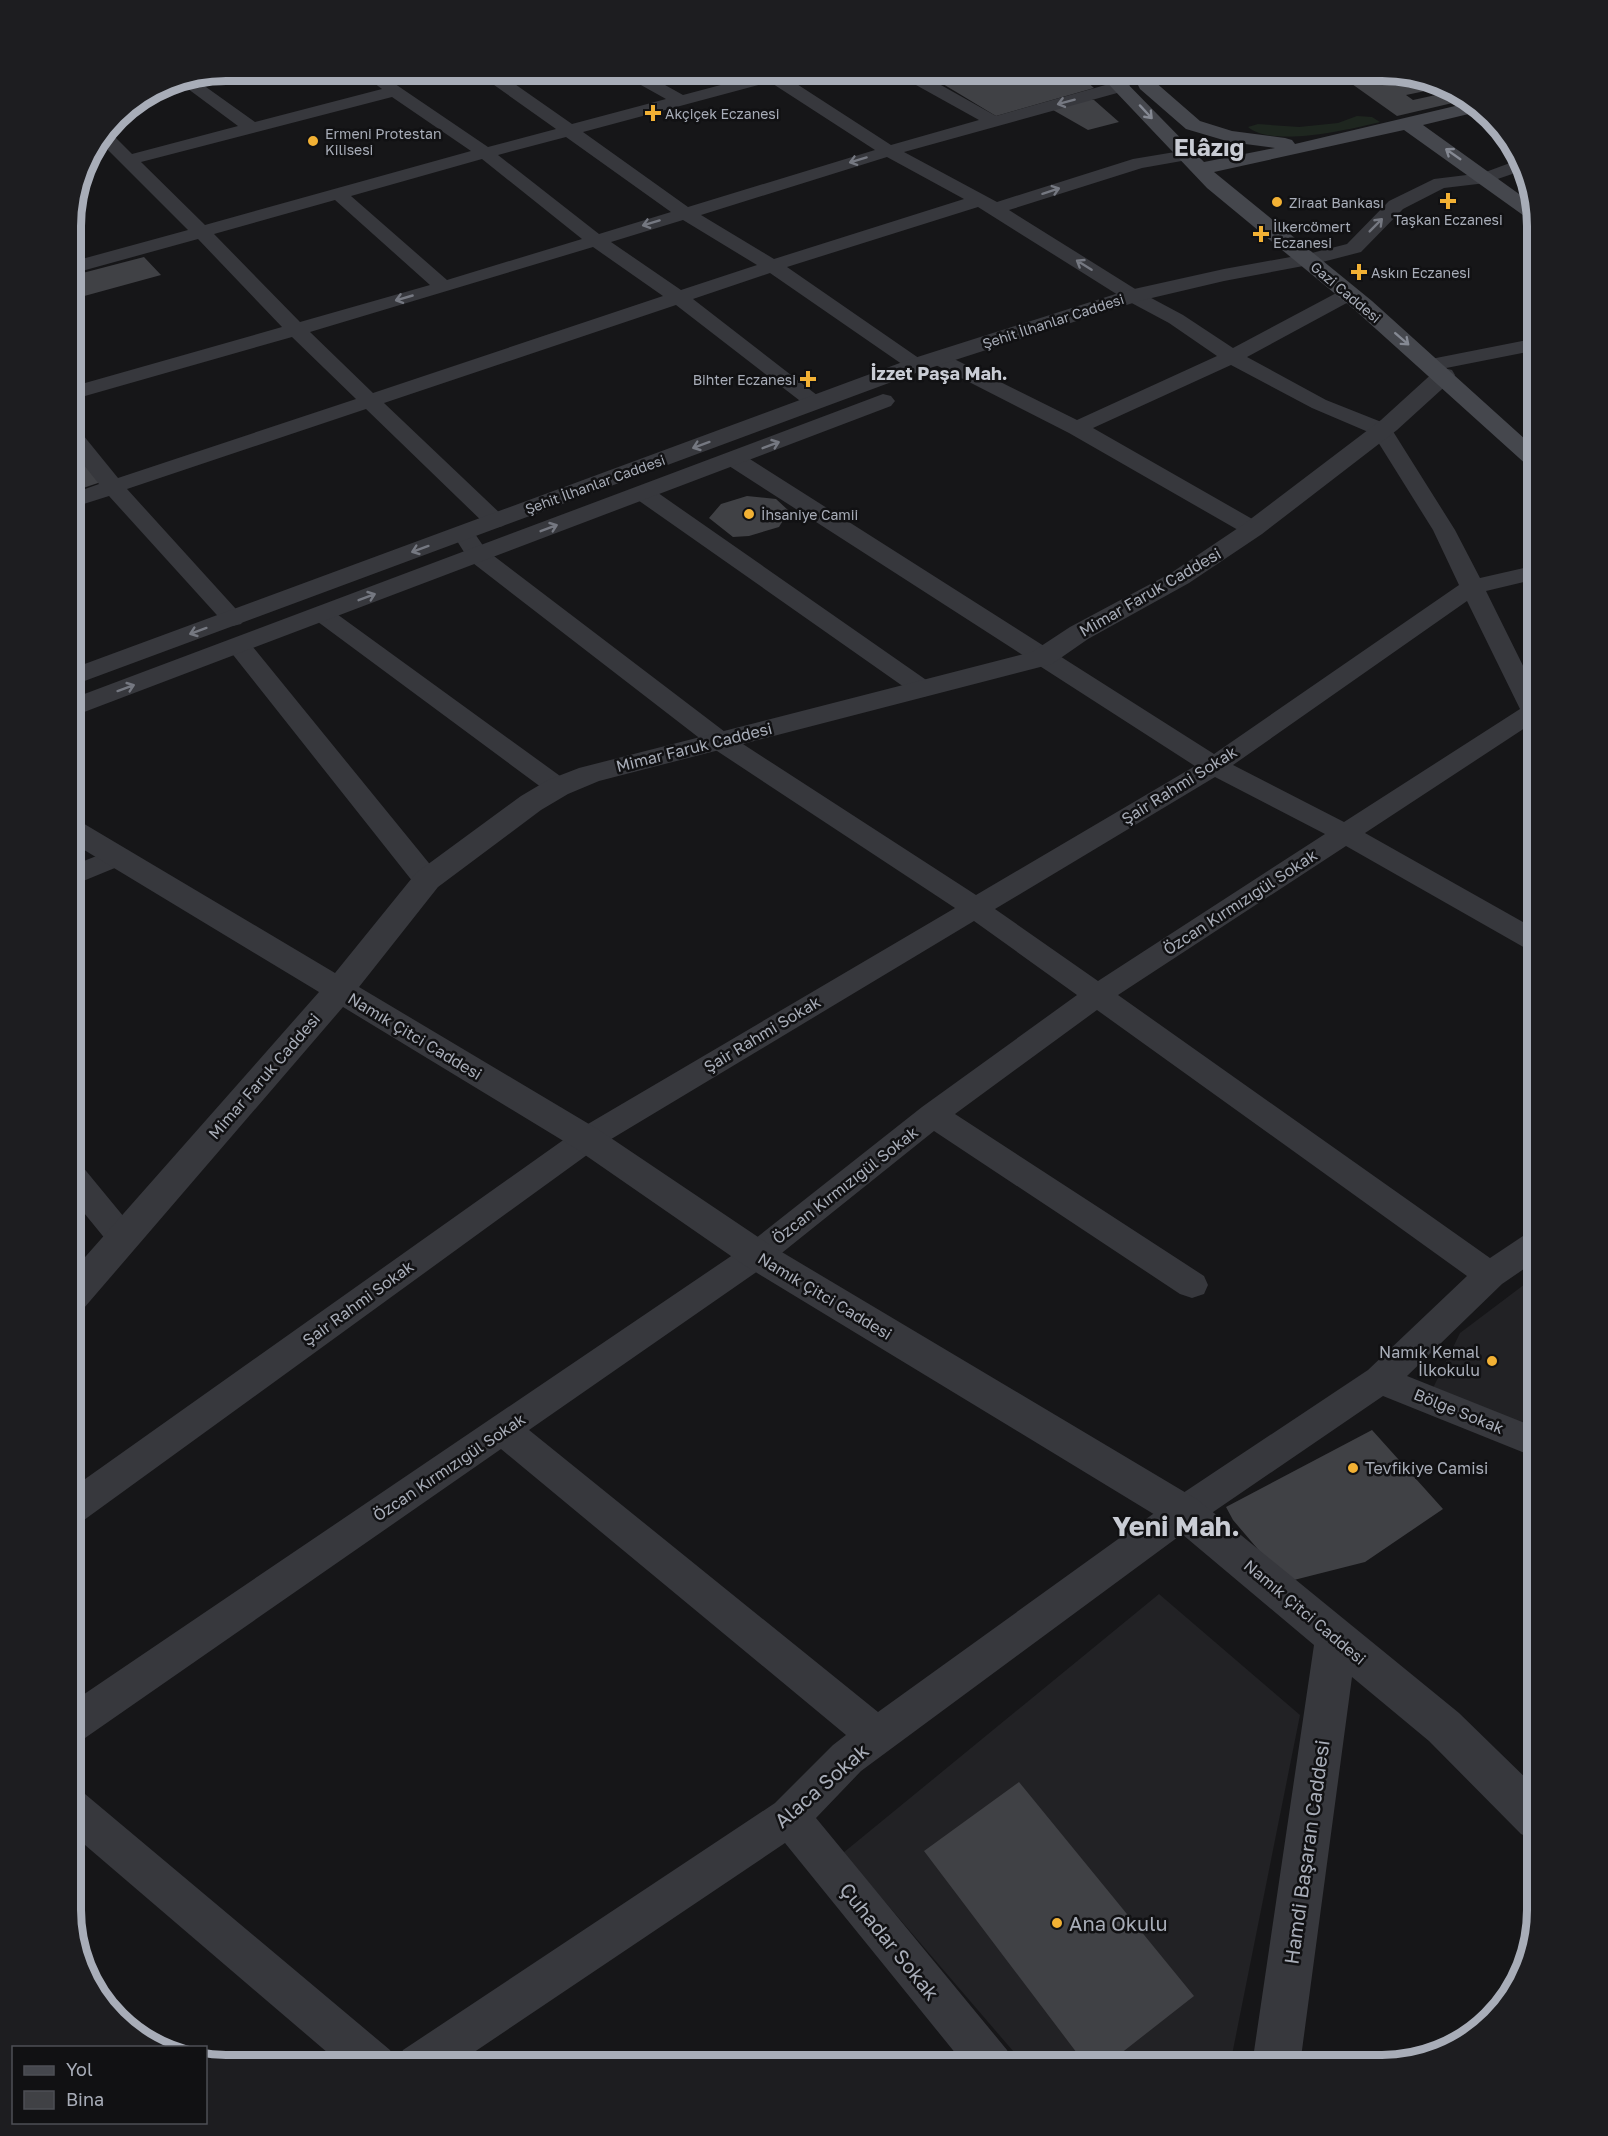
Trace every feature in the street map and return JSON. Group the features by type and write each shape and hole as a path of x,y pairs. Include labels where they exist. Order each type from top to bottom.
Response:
{"main road":[{"name":"Gazi Caddesi","path":"1138,81 1200,169 1438,370 1527,452"},
{"path":"1140,81 1193,125 1230,135 1305,147"},
{"path":"1200,169 1413,127 1468,110"},
{"path":"1200,169 1305,147 1477,116"},
{"path":"1413,127 1526,208"}],"street":[{"path":"381,81 485,153 595,240 679,298 814,402"},
{"path":"502,81 685,213 926,362 958,371 1077,428 1253,529"},
{"path":"646,81 681,101"},
{"path":"81,265 754,81"},
{"path":"780,81 889,151 987,205 1133,296 1176,319 1232,357 1319,404 1381,430 1444,530 1527,697"},
{"path":"922,81 993,121"},
{"path":"81,391 444,286 993,121 1118,81"},
{"path":"192,85 252,128"},
{"path":"129,160 395,91"},
{"path":"109,140 295,330 495,521"},
{"path":"81,498 772,266 1139,163 1200,169"},
{"path":"1133,296 1354,248 1396,205 1440,183 1486,178 1514,167"},
{"path":"338,194 444,286"},
{"path":"1077,428 1232,357 1349,294"},
{"name":"Şehit İlhanlar Caddesi","path":"81,705 322,614 470,544 495,521 926,362 1133,296"},
{"name":"Şehit İlhanlar Caddesi","path":"81,674 233,618 643,493 958,371 1133,296"},
{"path":"1438,370 1527,347"},
{"name":"Mimar Faruk Caddesi","path":"81,1286 339,990 427,880 531,803 558,787 590,774 1042,658 1079,633 1180,578 1253,529 1381,430 1438,370"},
{"path":"81,447 114,488 233,618"},
{"path":"735,459 1042,658 1214,766 1346,834 1527,936"},
{"path":"643,493 923,689"},
{"path":"470,544 720,741 975,908 1490,1275"},
{"path":"1472,586 1527,574"},
{"name":"Şair Rahmi Sokak","path":"81,1502 587,1139 1214,766 1472,586"},
{"path":"322,614 558,787"},
{"path":"239,646 427,880"},
{"name":"Özcan Kırmızıgül Sokak","path":"81,1718 757,1255 933,1115 1097,995 1527,721"},
{"name":"Namık Çitci Caddesi","path":"81,836 587,1139 757,1255 1184,1512 1444,1727 1527,1808"},
{"path":"81,873 117,857"},
{"path":"933,1115 1192,1285"},
{"path":"81,1187 122,1237"},
{"name":"Alaca Sokak","path":"434,2055 789,1817 847,1758 1184,1512 1380,1380 1490,1275 1527,1250"},
{"name":"Bölge Sokak","path":"1380,1380 1527,1439"},
{"path":"503,1430 878,1736"},
{"name":"Hamdi Başaran Caddesi","path":"1278,2055 1336,1638"},
{"path":"81,1817 362,2055"},
{"name":"Çuhadar Sokak","path":"789,1817 983,2055"}],"shaded area":[{"path":"1357,116 1372,117 1380,122 1351,129 1293,136 1259,133 1248,127 1258,124 1299,127 1338,123"},
{"name":"Namık Kemal İlkokulu","path":"1527,1283 1527,1427 1433,1388 1460,1333"},
{"path":"1159,1594 1300,1715 1232,2055 1016,2055 843,1853"}],"building":[{"path":"956,81 1086,81 1094,88 996,116 943,84"},
{"path":"1359,81 1392,81 1411,84 1431,90 1406,95 1413,100 1441,94 1457,102 1397,116 1352,84"},
{"path":"1086,100 1094,100 1119,122 1088,130 1053,110"},
{"path":"144,257 161,275 81,297 81,273"},
{"path":"81,456 101,482 81,489"},
{"name":"İhsaniye Camii","path":"747,496 776,499 789,511 779,527 749,536 733,537 709,518 721,504"},
{"name":"Tevfikiye Camisi","path":"1372,1430 1443,1509 1365,1562 1290,1581 1274,1568 1233,1520 1226,1507"},
{"name":"Ana Okulu","path":"1019,1782 1194,1996 1119,2055 1078,2055 924,1851"}],"place":[{"name":"Akçiçek Eczanesi","path":"653,113"},
{"name":"Ermeni Protestan Kilisesi","path":"313,141"},
{"name":"Taşkan Eczanesi","path":"1448,201"},
{"name":"Ziraat Bankası","path":"1277,202"},
{"name":"İlkercömert Eczanesi","path":"1261,234"},
{"name":"Askın Eczanesi","path":"1359,272"},
{"name":"Bihter Eczanesi","path":"808,379"},
{"name":"İhsaniye Camii","path":"749,514"},
{"name":"Namık Kemal İlkokulu","path":"1492,1361"},
{"name":"Tevfikiye Camisi","path":"1353,1468"},
{"name":"Ana Okulu","path":"1057,1923"}],"district":[{"name":"Elâzığ","path":"1209,146"},
{"name":"İzzet Paşa Mah.","path":"939,373"},
{"name":"Yeni Mah.","path":"1176,1526"}]}
